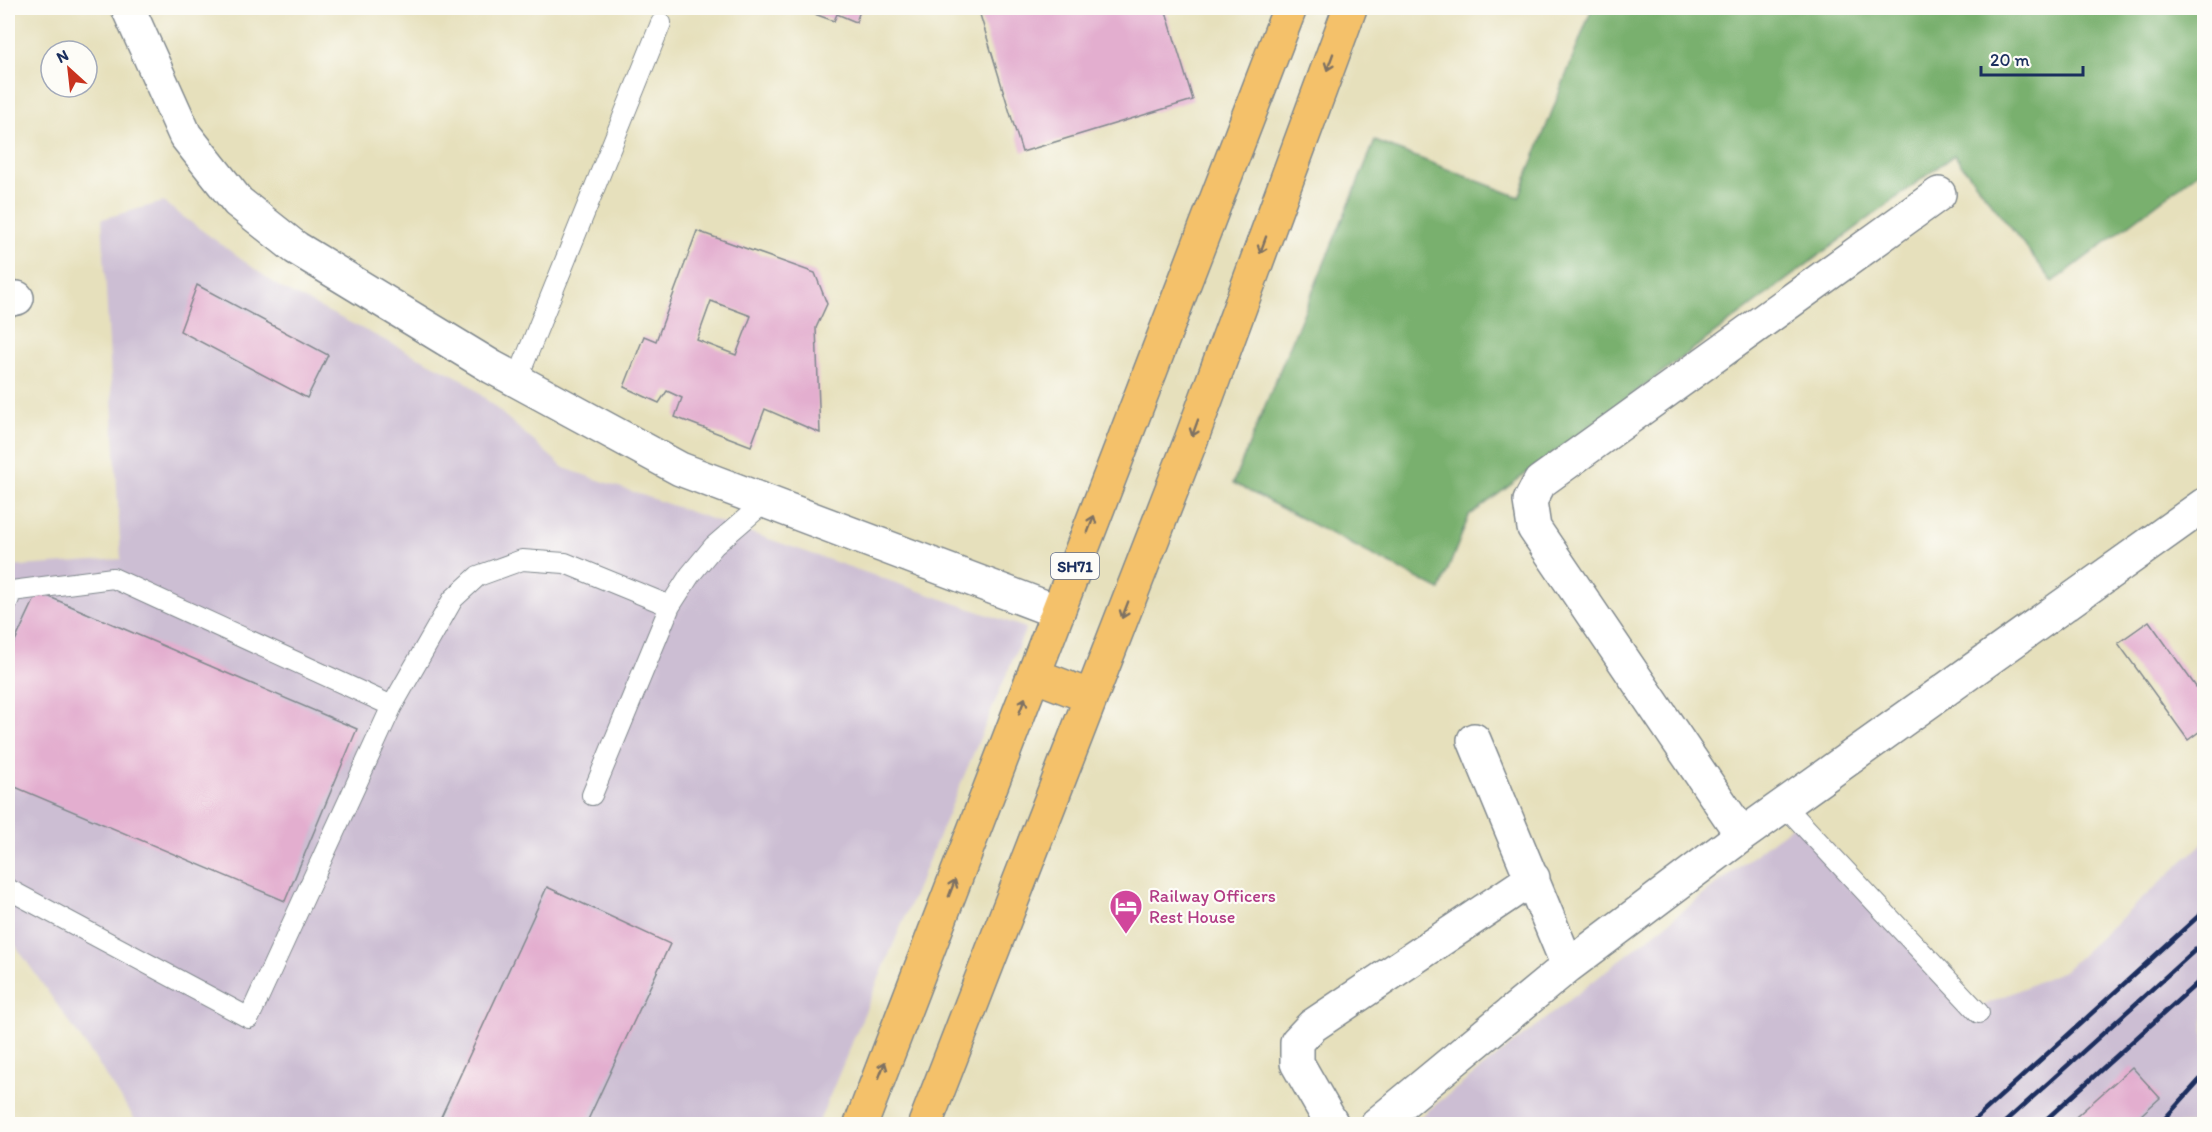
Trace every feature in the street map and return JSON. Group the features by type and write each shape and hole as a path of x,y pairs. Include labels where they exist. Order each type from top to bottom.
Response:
{"main road":[{"name":"SH71","path":"861,1125 1290,8"},
{"path":"925,1125 1191,440 1350,8"},
{"path":"1034,675 1091,697"}],"street":[{"path":"128,8 185,135 238,202 296,248 517,380 680,469 1058,612"},
{"path":"1742,836 1534,528 1530,501 1540,482 1939,194"},
{"path":"1377,1125 1568,966 1742,836 2205,505"},
{"path":"1474,740 1568,966"},
{"path":"1332,1125 1297,1063 1297,1042 1312,1026 1533,878"}],"lane":[{"path":"517,380 661,23"},
{"path":"592,795 670,606 690,575 714,546 766,501"},
{"path":"8,889 249,1018 392,706 453,599 477,576 522,560 565,563 670,606"},
{"path":"8,601 12,591 113,578 392,706"},
{"path":"1785,806 1979,1013"}],"shaded area":[{"path":"163,202 281,288 464,380 564,468 1026,628 818,1124 138,1124 8,935 8,567 121,559 102,219"},
{"path":"1804,816 1980,1007 2065,970 2204,842 2204,1124 1411,1124"}],"green space":[{"path":"1592,8 2204,8 2204,168 2053,282 1954,155 1469,516 1440,590 1233,483 1375,141 1519,197"}],"building":[{"path":"798,8 861,8 856,22 837,14 834,21"},
{"path":"978,8 1165,8 1193,100 1022,152"},
{"path":"697,231 815,273 827,304 816,328 820,433 765,409 751,446 675,417 682,398 667,391 659,403 624,387 644,336 656,341","holes":["711,301 751,316 736,355 697,340"]},
{"path":"197,285 328,355 307,398 180,331"},
{"path":"38,592 357,729 285,901 8,784 8,656"},
{"path":"2149,621 2204,698 2204,728 2188,740 2118,643"},
{"path":"547,887 670,944 586,1124 451,1124 440,1119"},
{"path":"2132,1067 2160,1098 2131,1124 2068,1124"}],"railway":[{"path":"1970,1124 2204,911"},
{"path":"2003,1124 2204,942"},
{"path":"2041,1124 2204,977"},
{"path":"2160,1124 2204,1075"}],"place":[{"name":"Railway Officers Rest House","path":"1126,935"}]}
